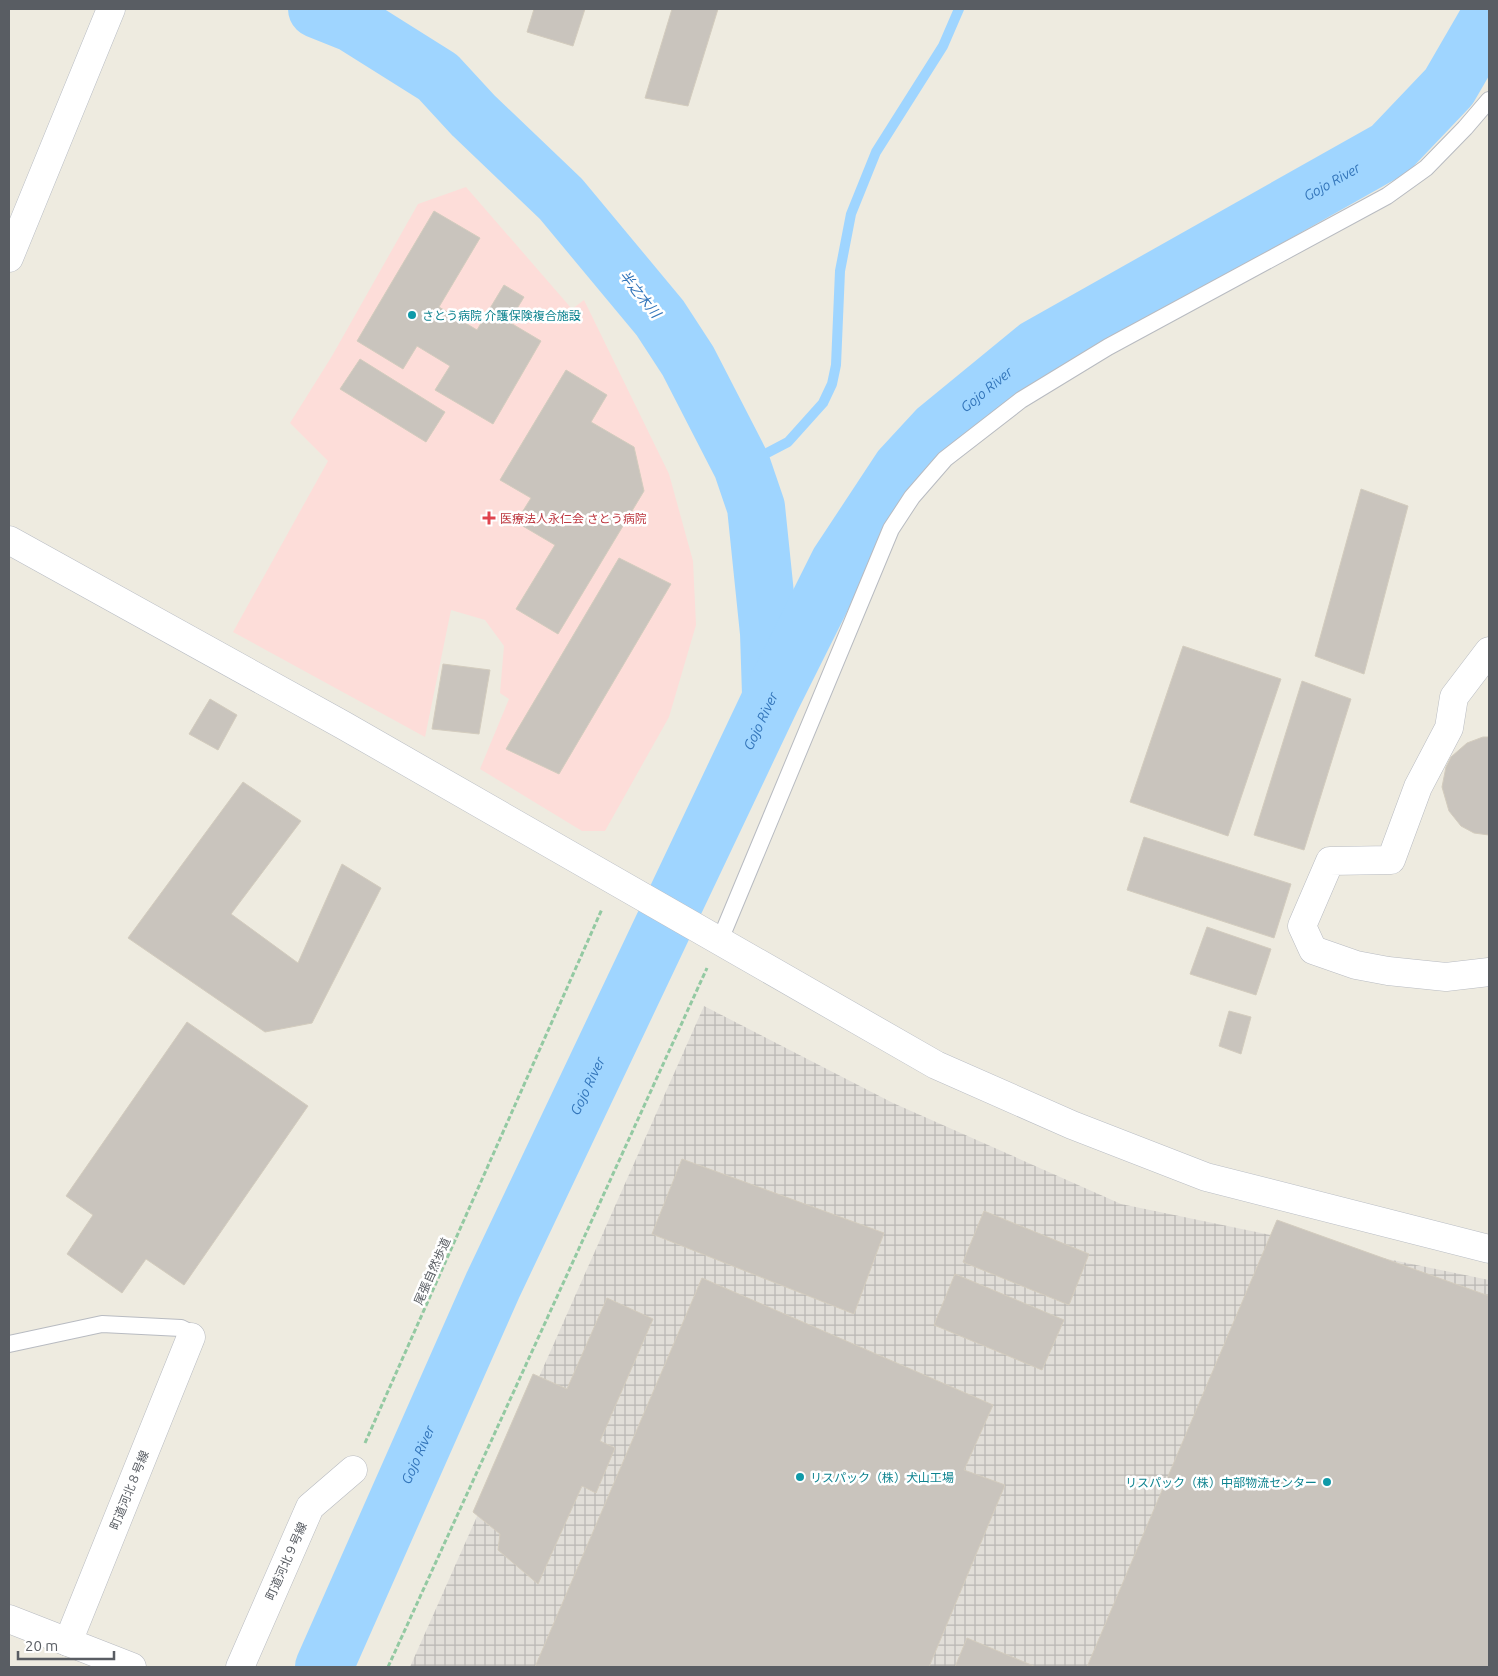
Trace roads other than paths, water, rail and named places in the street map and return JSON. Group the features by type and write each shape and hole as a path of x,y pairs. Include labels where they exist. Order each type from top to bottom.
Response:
{"street":[{"path":"9,258 110,9"},
{"path":"9,540 343,725 936,1065 1072,1125 1206,1177 1489,1249"},
{"path":"1489,651 1454,697 1449,728 1418,787 1391,860 1330,861 1302,926 1312,950 1356,965 1446,978 1489,972"},
{"name":"町道河北８号線","path":"68,1642 191,1337"},
{"name":"町道河北９号線","path":"240,1667 310,1507 353,1470"},
{"path":"9,1618 132,1667"}],"lane":[{"path":"720,940 891,529 912,497 945,459 1021,400 1108,347 1388,196 1426,168 1489,100"},
{"path":"9,1344 102,1324 181,1328 186,1330 191,1337"}],"waterway":[{"name":"半之木川","path":"317,9 352,23 438,77 473,115 561,199 660,318 688,361 742,466 756,507 769,633 771,694"},
{"path":"742,466 788,442 823,403 832,384 836,365 840,271 851,214 876,152 943,46 959,9"},
{"name":"Gojo River","path":"324,1667 493,1285 771,699 839,563 901,469 937,430 1037,348 1390,149 1449,87 1489,18"}],"place":[{"name":"さとう病院 介護保険複合施設","path":"412,315"},
{"name":"医療法人永仁会 さとう病院","path":"489,518"},
{"name":"リスパック（株）犬山工場","path":"800,1477"},
{"name":"リスパック（株）中部物流センター","path":"1327,1482"}]}
